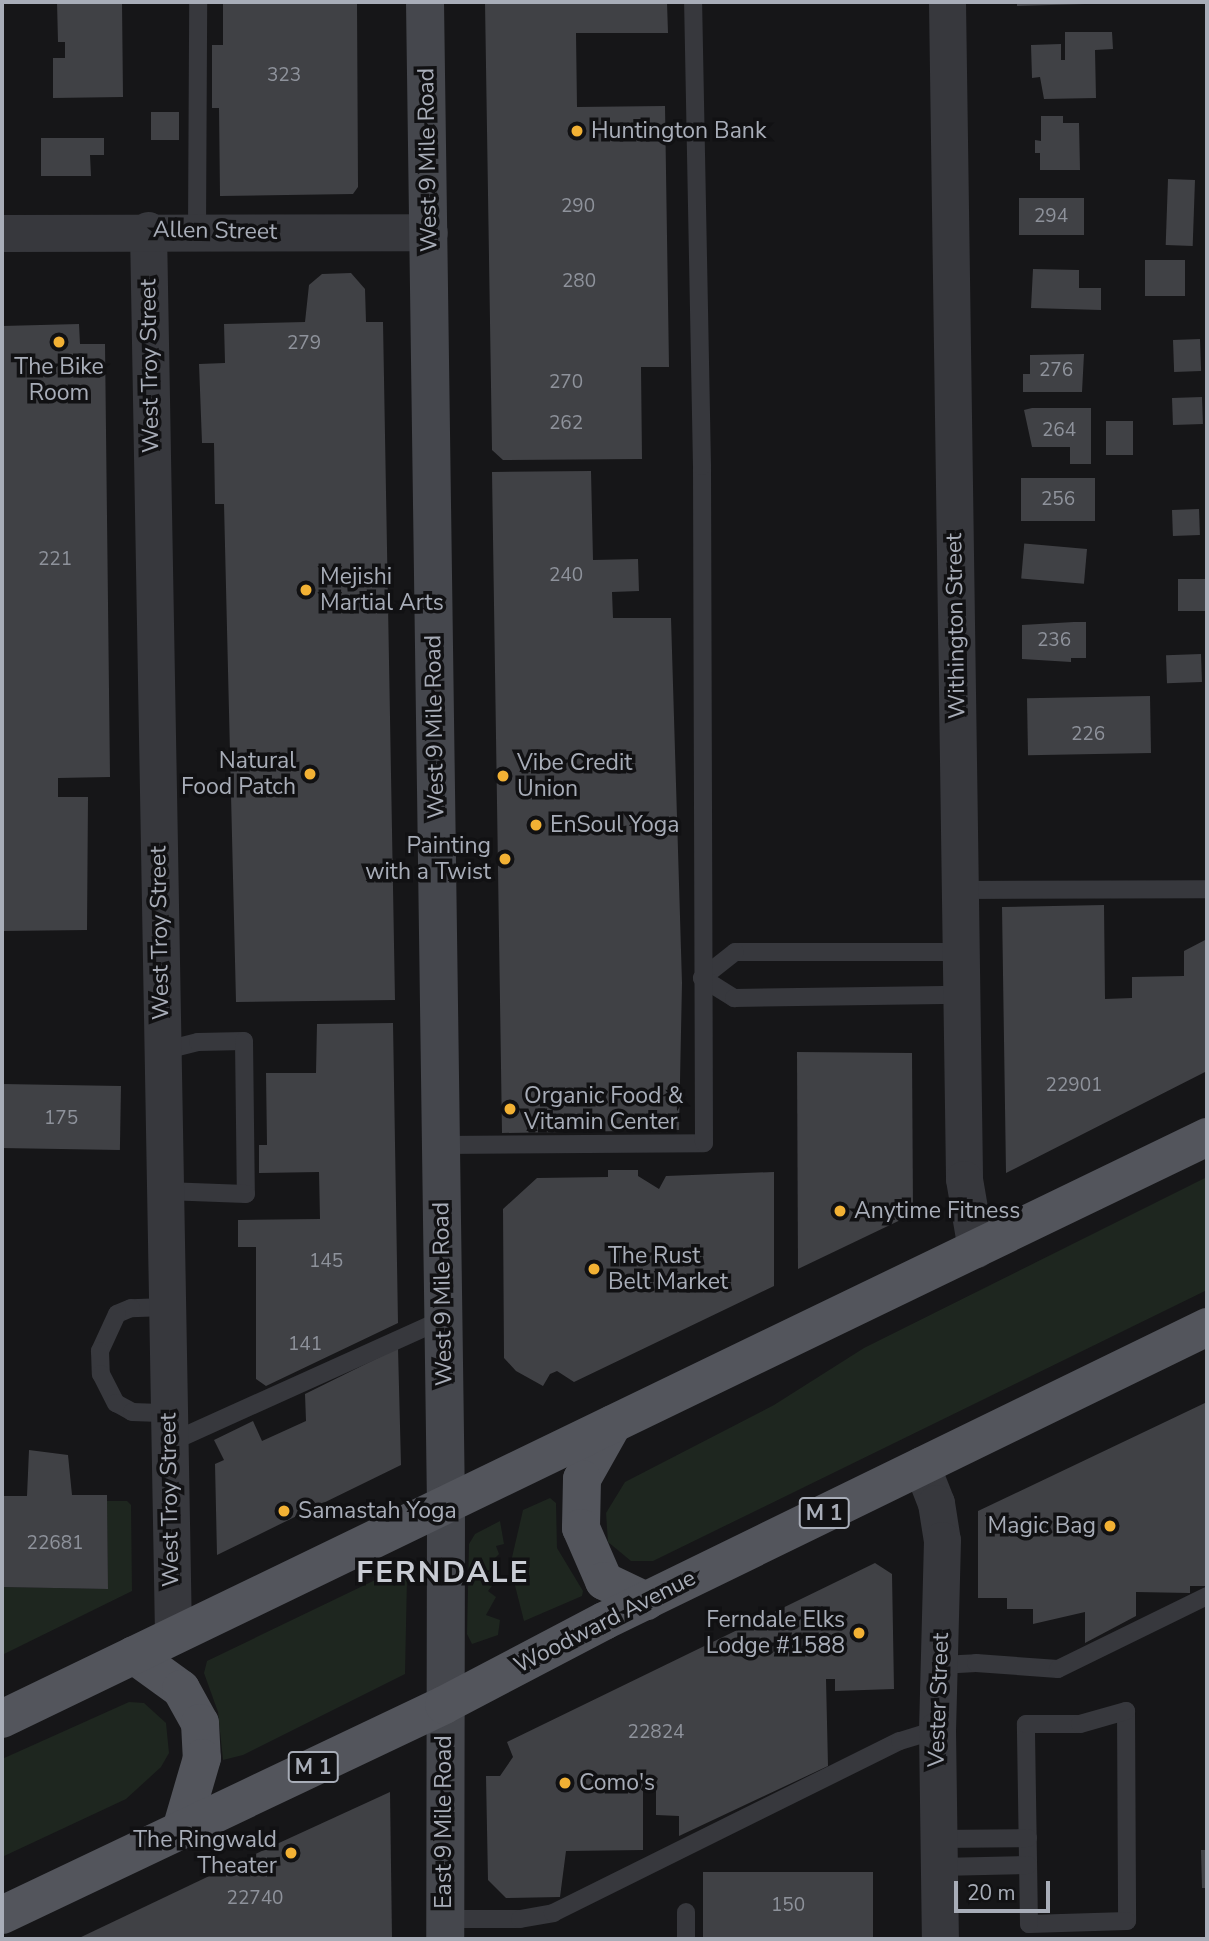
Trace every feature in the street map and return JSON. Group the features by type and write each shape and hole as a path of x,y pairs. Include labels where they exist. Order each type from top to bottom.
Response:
{"main road":[{"name":"West 9 Mile Road","path":"425,2 444,1319 444,1705"},
{"path":"2,1719 1207,1137"},
{"name":"Woodward Avenue","path":"2,1915 444,1705 646,1601 1207,1327"},
{"path":"612,1424 582,1479 581,1528 604,1581 646,1601"},
{"path":"134,1655 181,1689 200,1723 202,1758 181,1830"},
{"name":"East 9 Mile Road","path":"444,1705 445,1929"}],"street":[{"name":"Withington Street","path":"947,2 964,1178 976,1249"},
{"name":"Allen Street","path":"2,233 148,230 429,232"},
{"name":"West Troy Street","path":"148,230 173,1636"},
{"name":"Vester Street","path":"921,1465 940,1521 937,1730 940,1939"}],"lane":[{"path":"197,231 198,2"},
{"path":"442,1145 704,1143 702,466 693,2"},
{"path":"960,890 1207,889"},
{"path":"702,978 735,952 961,952"},
{"path":"702,978 734,998 962,995"},
{"path":"162,1051 198,1042 244,1041 246,1194 164,1191"},
{"path":"166,1307 131,1308 117,1314 106,1331 100,1351 101,1374 116,1402 168,1427 444,1319"},
{"path":"940,1665 976,1663 1058,1669 1207,1595"},
{"path":"1126,1711 1127,1922 1029,1924 1028,1865 1026,1724 1080,1724 1126,1711"},
{"path":"445,1929 553,1913 900,1741 937,1730"},
{"path":"938,1853 1028,1838"},
{"path":"938,1853 1028,1865"},
{"path":"686,1912 686,1939"}],"shaded area":[{"path":"1207,1177 1207,1290 653,1561 631,1561 608,1542 606,1513 625,1482 774,1405 864,1348"},
{"path":"550,1498 556,1503 557,1548 583,1591 582,1596 524,1621 510,1566 523,1510"},
{"path":"107,1501 127,1501 131,1505 132,1591 2,1655 2,1587 108,1589"},
{"path":"500,1521 504,1544 496,1546 499,1554 491,1562 492,1586 488,1591 496,1597 486,1615 500,1620 498,1635 472,1644 467,1634 469,1544 475,1534"},
{"path":"396,1570 407,1578 405,1674 243,1755 223,1760 218,1712 204,1673 207,1661"},
{"path":"129,1702 144,1703 166,1723 169,1753 161,1767 126,1799 2,1857 2,1759"}],"building":[{"path":"57,2 122,2 123,97 53,98 53,58 65,58 65,42 58,42"},
{"path":"223,2 357,2 358,187 353,194 220,196 219,108 212,108 212,45 223,45"},
{"path":"485,2 667,2 668,33 576,33 577,107 665,106 669,367 641,367 642,459 503,460 492,450"},
{"path":"1017,2 1085,2 1085,4 1017,6"},
{"path":"1065,32 1112,32 1113,49 1095,50 1096,98 1044,99 1040,77 1032,78 1031,45 1061,44 1061,60 1065,60"},
{"path":"151,112 179,112 179,140 151,140"},
{"path":"1041,116 1063,116 1063,123 1079,123 1080,170 1040,170 1040,153 1035,153 1035,140 1041,141"},
{"path":"41,138 104,138 104,155 90,155 91,176 41,176"},
{"path":"1168,179 1195,180 1193,246 1166,245"},
{"path":"1019,198 1084,198 1084,235 1019,235"},
{"path":"1145,260 1185,260 1185,296 1145,296"},
{"path":"1033,269 1079,270 1079,288 1101,288 1101,310 1031,308"},
{"path":"351,273 365,289 366,322 383,322 395,1000 236,1002 224,504 215,504 214,443 202,443 199,364 225,363 224,324 305,322 309,285 322,274"},
{"path":"79,324 80,344 105,344 110,777 58,778 58,797 88,797 87,930 2,931 2,326"},
{"path":"1200,339 1201,371 1174,372 1173,340"},
{"path":"1084,354 1082,392 1023,392 1023,374 1030,374 1030,355"},
{"path":"1202,397 1203,424 1173,425 1172,398"},
{"path":"1091,408 1091,464 1070,464 1070,447 1032,447 1024,410"},
{"path":"1106,421 1133,421 1133,455 1106,455"},
{"path":"591,471 593,560 638,559 639,591 612,592 613,618 671,618 682,983 679,1130 502,1133 492,472"},
{"path":"1021,478 1095,478 1095,521 1021,521"},
{"path":"1199,509 1200,535 1173,536 1172,510"},
{"path":"1024,544 1087,549 1084,584 1021,578"},
{"path":"1178,579 1205,579 1205,611 1178,611"},
{"path":"1086,622 1086,658 1071,658 1071,662 1022,659 1022,625"},
{"path":"1201,654 1202,682 1167,683 1166,655"},
{"path":"1150,696 1151,753 1028,755 1027,698"},
{"path":"1104,905 1105,999 1132,998 1132,977 1184,976 1184,951 1207,939 1207,1071 1006,1173 1002,907"},
{"path":"393,1023 398,1323 266,1386 256,1379 256,1247 238,1247 238,1220 320,1219 319,1172 259,1173 259,1145 267,1145 266,1073 316,1073 317,1024"},
{"path":"797,1052 912,1053 913,1214 798,1269"},
{"path":"2,1084 121,1086 120,1150 2,1148"},
{"name":"The Rust Belt Market","path":"608,1170 638,1170 638,1176 659,1189 666,1176 774,1172 774,1286 574,1382 557,1371 550,1374 543,1386 516,1371 504,1358 503,1209 537,1178 608,1177"},
{"path":"398,1348 401,1465 217,1555 215,1464 224,1460 214,1440 253,1421 262,1441 306,1421 305,1394"},
{"path":"1207,1402 1207,1586 1190,1586 1190,1593 1136,1592 1136,1616 1085,1643 1085,1612 1033,1624 1033,1609 1007,1609 1007,1598 978,1598 978,1511"},
{"path":"29,1450 68,1455 72,1495 107,1495 108,1589 2,1587 2,1496 27,1496"},
{"path":"875,1563 892,1574 894,1689 835,1691 835,1679 826,1679 828,1766 679,1836 679,1816 656,1815 656,1791 643,1791 643,1850 566,1851 560,1897 506,1898 488,1880 486,1776 500,1776 513,1757 507,1742"},
{"path":"390,1792 392,1939 77,1939 268,1848"},
{"path":"1201,1850 1207,1850 1207,1888 1202,1888"},
{"path":"703,1872 873,1872 873,1939 703,1939"}],"place":[{"name":"Huntington Bank","path":"577,131"},
{"name":"The Bike Room","path":"59,342"},
{"name":"Mejishi Martial Arts","path":"306,590"},
{"name":"Natural Food Patch","path":"310,774"},
{"name":"Vibe Credit Union","path":"503,776"},
{"name":"EnSoul Yoga","path":"536,825"},
{"name":"Painting with a Twist","path":"505,859"},
{"name":"Organic Food & Vitamin Center","path":"510,1109"},
{"name":"Anytime Fitness","path":"840,1211"},
{"name":"The Rust Belt Market","path":"594,1269"},
{"name":"Samastah Yoga","path":"284,1511"},
{"name":"Magic Bag","path":"1110,1526"},
{"name":"Ferndale Elks Lodge #1588","path":"859,1633"},
{"name":"Como's","path":"565,1783"},
{"name":"The Ringwald Theater","path":"291,1853"}],"district":[{"name":"FERNDALE","path":"443,1573"}]}
